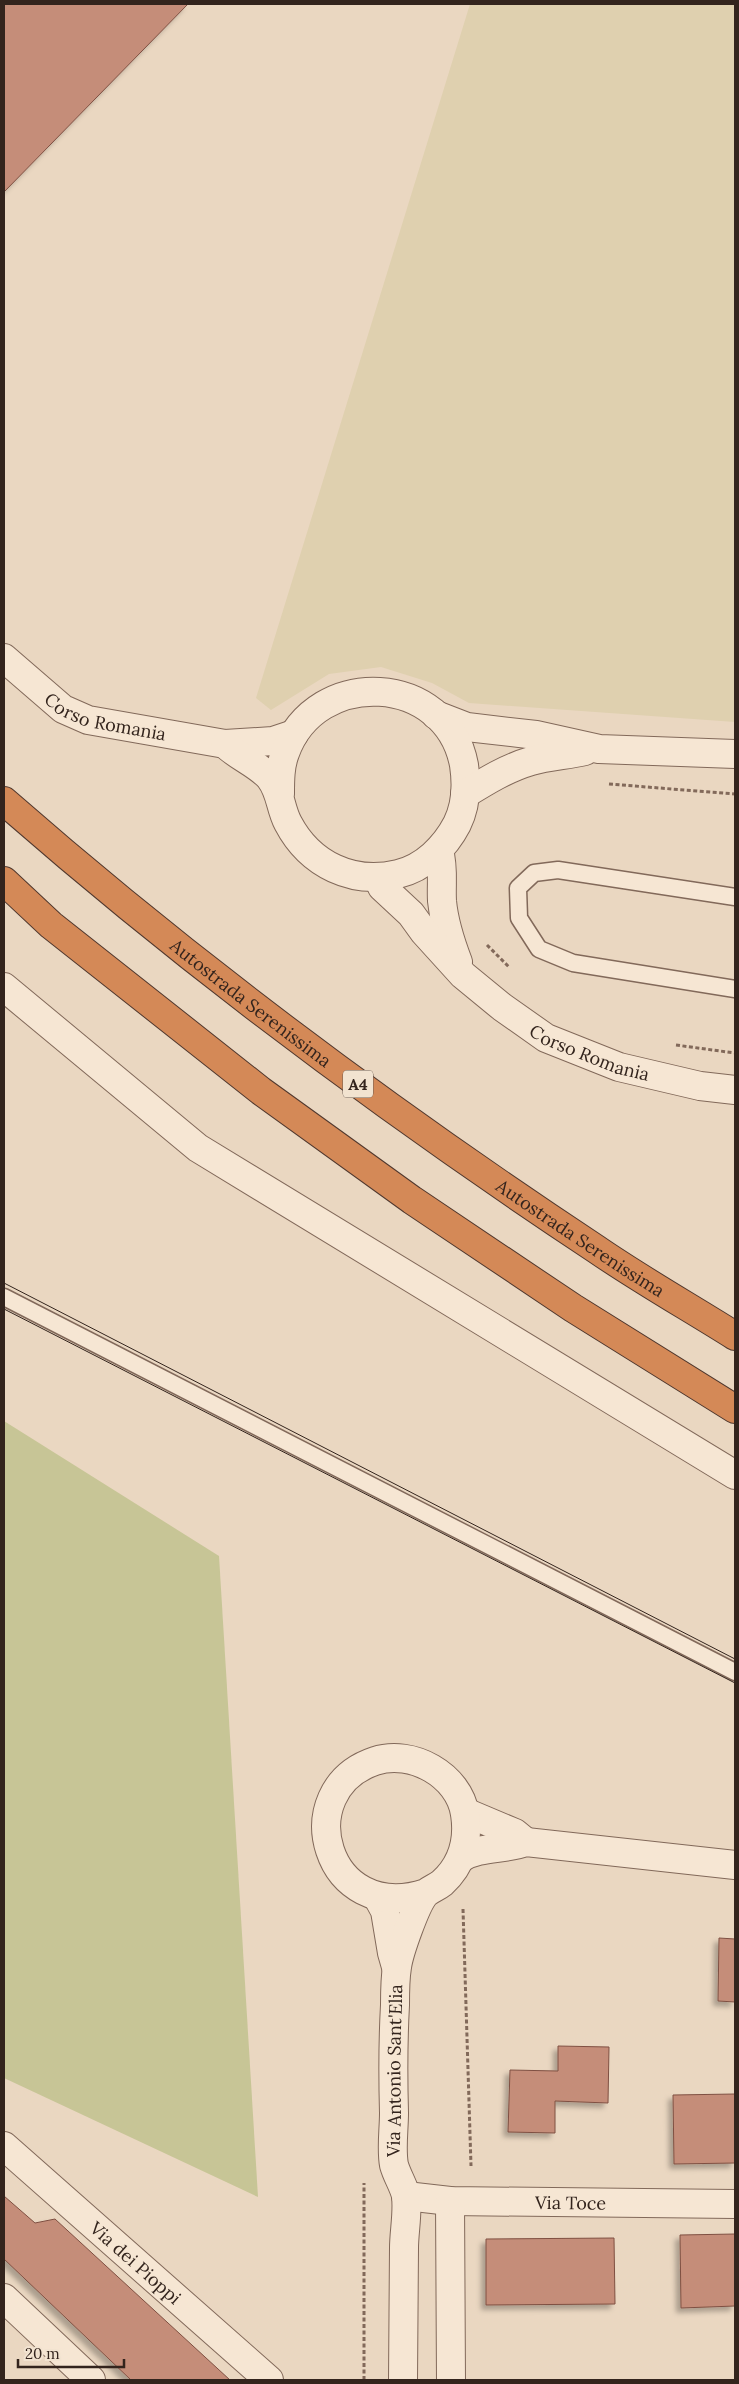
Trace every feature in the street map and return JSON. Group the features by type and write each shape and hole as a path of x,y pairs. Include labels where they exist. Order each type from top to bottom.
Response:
{"highway":[{"name":"Autostrada Serenissima","path":"4,801 96,882 291,1036 443,1145 597,1250 735,1336"},
{"path":"4,881 51,925 261,1091 404,1194 573,1308 735,1408"}],"street":[{"name":"Corso Romania","path":"4,658 62,709 88,720 224,744 273,741 294,734"},
{"path":"434,713 456,742 464,768 465,794 461,815 452,834 439,851 421,865 401,874 378,878 350,876 324,864 302,846 287,822 280,794 280,773 285,753 294,734 308,716 320,707 348,694 370,691 394,693 415,701 434,713 467,727 536,735 599,749 735,754"},
{"name":"Corso Romania","path":"224,744 232,752 268,777 280,794"},
{"path":"465,794 497,775 533,761 599,749"},
{"name":"Corso Romania","path":"439,851 443,864 441,884 446,931 463,975"},
{"name":"Corso Romania","path":"378,878 382,887 411,914 424,932 463,975 502,1007 546,1038 619,1067 700,1086 735,1090"},
{"path":"4,986 198,1148 735,1475"},
{"path":"399,1758 421,1762 441,1774 456,1791 465,1812 467,1835 461,1858 452,1872 440,1884 426,1893 394,1900 378,1898 357,1888 340,1872 330,1852 326,1830 329,1807 339,1787 355,1771 376,1761 399,1758"},
{"path":"465,1812 515,1833 526,1842"},
{"path":"461,1858 480,1850 516,1846 526,1842 735,1865"},
{"name":"Via Antonio Sant'Elia","path":"403,2380 406,2196 394,2164 392,2048 397,1968 412,1922 426,1893"},
{"name":"Via Antonio Sant'Elia","path":"378,1898 385,1911 392,1953 397,1968"},
{"name":"Via dei Pioppi","path":"4,2146 269,2380"},
{"name":"Via Toce","path":"406,2196 450,2202 735,2204"},
{"path":"450,2202 451,2380"},
{"path":"4,2298 91,2380"}],"lane":[{"path":"735,897 668,885 558,870 534,873 518,888 519,918 539,949 574,963 735,989"},
{"path":"4,1297 735,1672"}],"path":[{"path":"602,784 735,794"},
{"path":"462,1902 471,2166"},
{"path":"364,2226 364,2380"}],"shaded area":[{"path":"470,4 735,4 735,722 469,703 432,683 381,667 329,674 271,710 256,698"},
{"path":"4,1421 219,1556 258,2197 4,2078"}],"building":[{"path":"4,4 188,4 4,192"},
{"path":"719,1938 735,1939 735,2002 718,2001"},
{"path":"558,2046 609,2047 608,2103 555,2101 555,2133 508,2132 510,2070 558,2071"},
{"path":"735,2094 735,2163 674,2164 673,2095"},
{"path":"4,2196 35,2223 55,2219 230,2380 131,2380 4,2259"},
{"path":"735,2234 735,2306 681,2308 680,2235"},
{"path":"614,2238 615,2304 486,2305 486,2239"}],"tram line":[{"path":"4,1283 735,1659"},
{"path":"4,1309 735,1683"}]}
